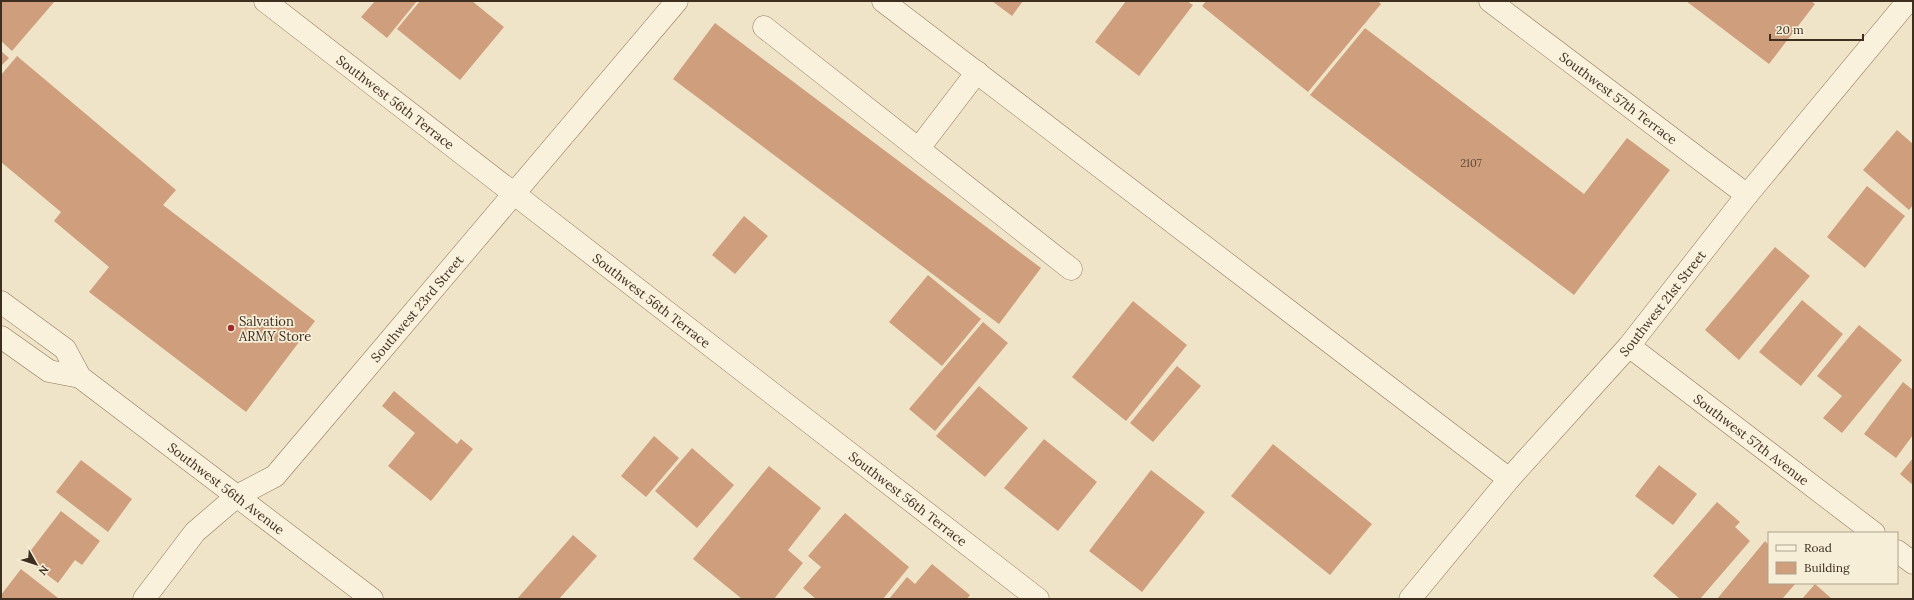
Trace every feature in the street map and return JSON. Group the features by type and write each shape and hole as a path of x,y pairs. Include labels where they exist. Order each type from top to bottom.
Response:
{"street":[{"name":"Southwest 56th Terrace","path":"265,1 1038,599"},
{"name":"Southwest 23rd Street","path":"144,599 195,532 237,496 275,476 677,1"},
{"path":"883,1 1509,479"},
{"name":"Southwest 57th Terrace","path":"1490,1 1747,195"},
{"name":"Southwest 21st Street","path":"1410,599 1509,479 1629,346 1747,195 1908,1"},
{"path":"764,27 1071,269"},
{"path":"919,148 977,72"},
{"name":"Southwest 56th Avenue","path":"1,302 65,349 80,377 372,599"},
{"name":"Southwest 56th Avenue","path":"1,337 49,371 80,377"},
{"name":"Southwest 57th Avenue","path":"1629,346 1873,532"},
{"path":"1898,551 1913,563"}],"building":[{"path":"1,1 55,1 12,51 1,41"},
{"path":"375,1 417,1 387,38 361,17"},
{"path":"420,1 472,1 504,27 460,80 397,29"},
{"path":"992,1 1023,1 1012,16"},
{"path":"1126,1 1187,1 1193,5 1139,76 1095,42"},
{"path":"1206,1 1378,1 1381,4 1308,92 1202,6"},
{"path":"1686,1 1811,1 1815,4 1769,64"},
{"path":"715,23 1041,268 999,324 673,79"},
{"path":"1365,28 1584,194 1627,138 1670,170 1574,295 1310,95"},
{"path":"1,51 9,58 1,66"},
{"path":"17,56 176,190 163,205 315,321 246,412 89,292 109,267 54,221 61,212 1,162 1,75"},
{"path":"1897,130 1913,144 1913,205 1909,210 1863,170"},
{"path":"1867,186 1905,216 1865,268 1827,237"},
{"path":"744,216 768,236 735,274 712,255"},
{"path":"1775,247 1810,276 1739,360 1705,330"},
{"path":"928,275 981,319 942,366 889,322"},
{"path":"1802,300 1843,334 1801,386 1759,352"},
{"path":"1133,301 1187,345 1126,421 1072,377"},
{"path":"983,322 1008,343 935,431 909,409"},
{"path":"1859,325 1902,360 1842,433 1823,418 1842,396 1817,376"},
{"path":"1177,366 1201,386 1153,442 1130,423"},
{"path":"1903,382 1913,390 1913,435 1896,458 1864,434"},
{"path":"979,386 1028,428 985,477 936,436"},
{"path":"394,391 457,444 461,439 473,449 431,501 388,466 415,433 382,406"},
{"path":"654,436 679,458 646,497 621,476"},
{"path":"1044,439 1097,482 1058,531 1004,488"},
{"path":"1273,444 1372,524 1330,575 1231,496"},
{"path":"692,448 734,485 697,528 655,491"},
{"path":"1913,458 1913,485 1900,474"},
{"path":"81,460 132,499 108,532 56,492"},
{"path":"1659,465 1697,494 1673,525 1635,496"},
{"path":"769,466 821,508 788,550 803,563 774,599 742,599 693,559"},
{"path":"1151,470 1205,512 1142,592 1089,551"},
{"path":"1717,502 1740,522 1735,527 1750,541 1700,599 1680,599 1653,576"},
{"path":"61,511 100,541 82,565 75,560 58,583 25,558"},
{"path":"845,513 909,567 883,599 816,599 803,588 821,567 808,556"},
{"path":"573,535 597,556 559,599 517,599"},
{"path":"1765,541 1768,544 1768,584 1795,584 1782,599 1717,599"},
{"path":"932,564 970,595 967,599 889,599 907,577 915,584"},
{"path":"21,569 58,598 1,599 1,595"},
{"path":"1815,584 1832,599 1802,599"}],"place":[{"name":"Salvation ARMY Store","path":"231,328"}]}
